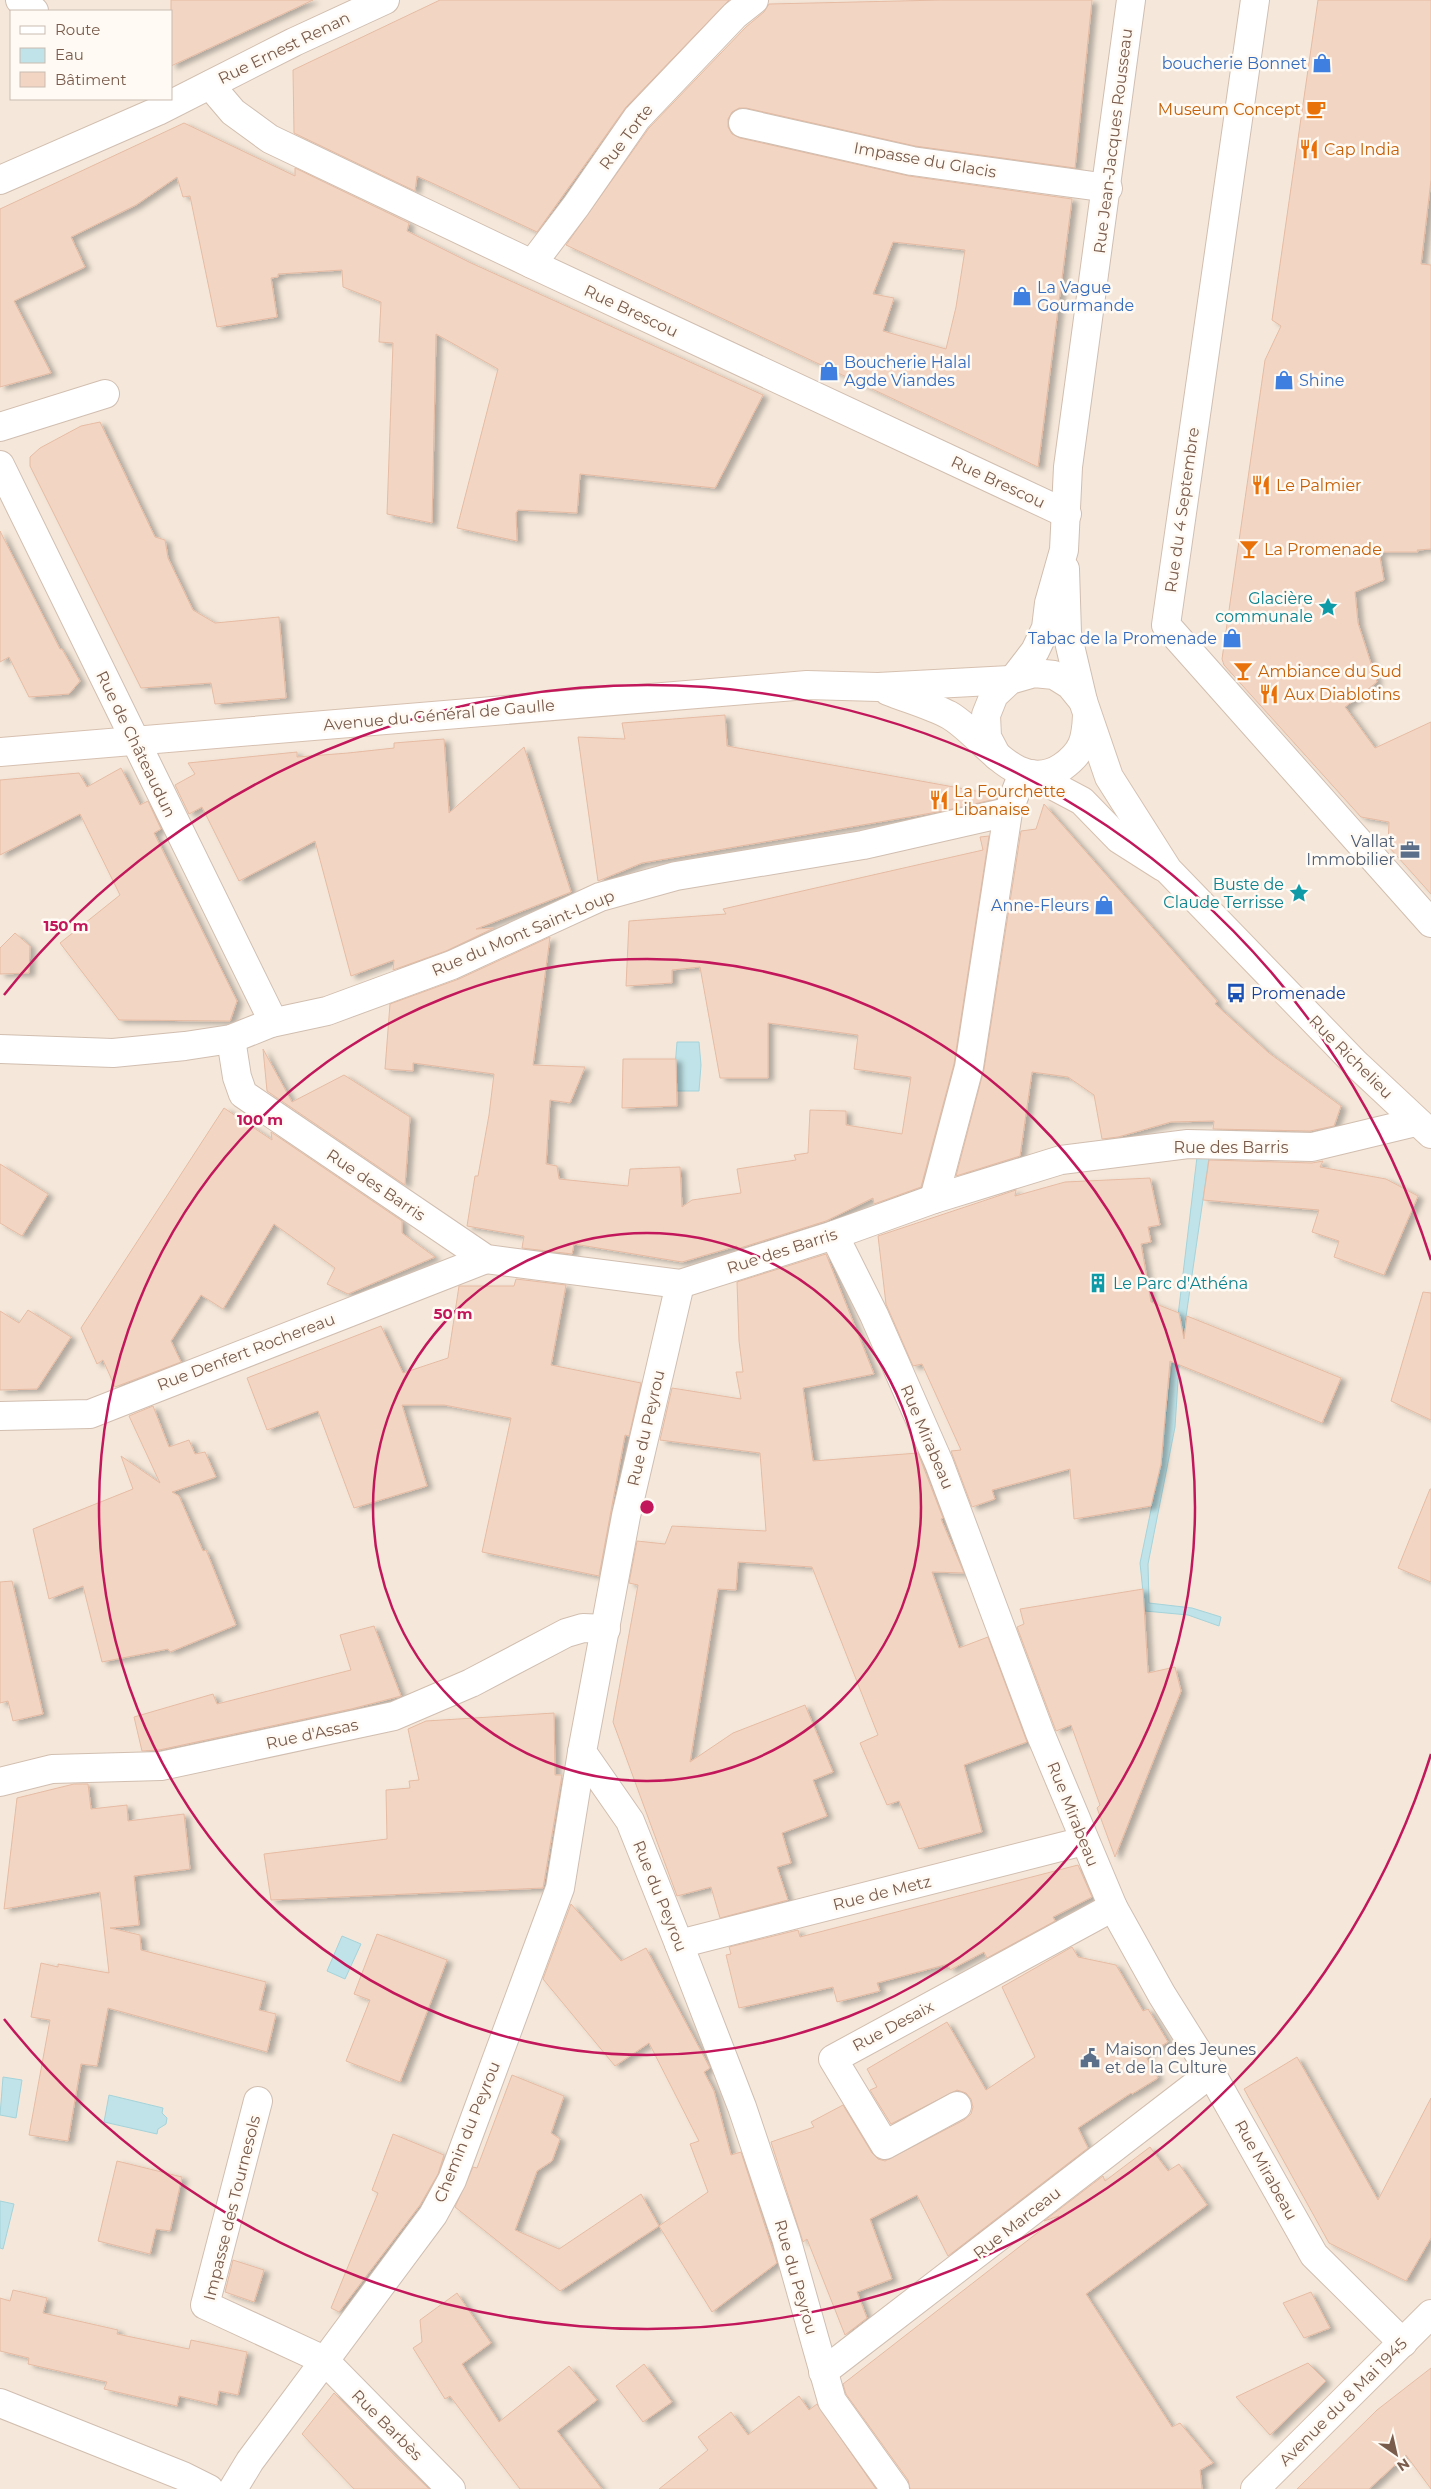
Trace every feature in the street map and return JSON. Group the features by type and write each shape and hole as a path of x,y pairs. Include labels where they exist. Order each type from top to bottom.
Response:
{"street":[{"path":"20,0 33,10"},
{"name":"Rue Ernest Renan","path":"172,98 210,85 294,42 385,0"},
{"name":"Rue Torte","path":"532,264 576,206 637,118 735,15 754,0"},
{"name":"Rue Jean-Jacques Rousseau","path":"1085,707 1067,633 1064,550 1068,467 1108,188 1131,0"},
{"name":"Rue du 4 Septembre","path":"1255,0 1166,625 1431,923"},
{"name":"Rue Brescou","path":"210,85 232,112 270,138 532,264 1067,514"},
{"name":"Rue Ernest Renan","path":"0,180 151,105 166,100"},
{"name":"Impasse du Glacis","path":"744,123 912,161 1108,188"},
{"path":"0,427 105,394"},
{"name":"Rue de Châteaudun","path":"0,465 269,1013 271,1023"},
{"name":"Rue Jean-Jacques Rousseau","path":"1012,679 1035,651 1046,628 1049,603 1064,550"},
{"path":"1034,672 1054,675 1070,685 1085,707 1086,737 1075,758 1055,771 1027,774 1009,766 997,756 987,737 986,715 994,695 1012,679 1034,672"},
{"name":"Avenue du Général de Gaulle","path":"0,752 807,684 878,687 1012,679"},
{"name":"Avenue du Général de Gaulle","path":"878,687 950,716 997,756"},
{"name":"Rue Richelieu","path":"1085,707 1109,777 1168,870 1355,1063 1423,1128"},
{"path":"934,1199 968,1068 1008,812 1027,774"},
{"name":"Rue Richelieu","path":"1027,774 1082,801 1119,839 1168,870"},
{"name":"Rue du Mont Saint-Loup","path":"0,1049 113,1053 185,1046 231,1039 271,1023 327,1010 452,966 600,898 638,886 676,876 863,845 1008,812"},
{"name":"Rue des Barris","path":"231,1039 237,1077 243,1094 486,1259 680,1284 834,1235 934,1199 1061,1160 1188,1144 1312,1147 1423,1128"},
{"name":"Rue Mirabeau","path":"834,1235 874,1315 939,1463 1040,1734 1113,1907 1162,1995 1211,2073 1314,2256 1403,2343"},
{"name":"Rue Denfert Rochereau","path":"0,1416 90,1414 486,1259"},
{"name":"Rue du Peyrou","path":"680,1284 626,1516 582,1752 630,1821 742,2107 783,2229 832,2402 895,2489"},
{"name":"Rue d'Assas","path":"0,1782 52,1770 161,1766 394,1716 471,1683 566,1634 583,1628 606,1629"},
{"name":"Chemin du Peyrou","path":"233,2489 250,2461 433,2215 452,2180 560,1888 582,1752"},
{"name":"Rue de Metz","path":"679,1944 1084,1841"},
{"name":"Rue Desaix","path":"957,2106 885,2145 833,2059 1113,1907"},
{"name":"Rue Marceau","path":"823,2372 1211,2073"},
{"name":"Impasse des Tournesols","path":"258,2102 205,2305 324,2360"},
{"name":"Avenue du 8 Mai 1945","path":"1255,2489 1431,2314"},
{"name":"Rue Barbès","path":"324,2360 451,2489"},
{"path":"0,2403 184,2476 209,2489"}],"shaded area":[{"path":"0,0 1431,0 1431,2489 0,2489"}],"water":[{"path":"677,1042 699,1042 701,1065 699,1091 677,1091 675,1067"},
{"path":"1197,1157 1209,1158 1179,1365 1175,1427 1148,1564 1149,1603 1192,1608 1221,1617 1219,1626 1188,1615 1145,1611 1140,1563 1157,1481 1163,1441"},
{"path":"342,1936 361,1944 345,1979 327,1971"},
{"path":"3,2077 22,2080 16,2118 0,2115"},
{"path":"109,2095 163,2108 162,2113 167,2118 166,2124 158,2129 157,2134 104,2122"},
{"path":"0,2201 14,2204 3,2249 0,2248"}],"building":[{"path":"171,0 313,0 172,66"},
{"path":"440,0 729,0 626,107 537,232 417,176 415,191 294,133 293,70"},
{"path":"941,0 1092,0 1075,168 915,146 746,108 739,108 732,112 728,119 728,127 732,134 740,138 909,176 1072,199 1038,467 566,245 649,128 746,27 764,12 769,4","holes":["893,242 965,250 956,307 946,349 883,331 894,298 873,294"]},
{"path":"1318,0 1431,0 1431,180 1421,264 1431,265 1431,549 1417,550 1418,552 1379,552 1384,580 1355,592 1358,623 1377,682 1345,707 1375,748 1431,722 1431,894 1388,846 1389,822 1361,817 1224,665 1222,659 1265,360 1281,326 1272,320"},
{"path":"184,123 295,176 295,168 409,223 407,231 471,263 763,395 715,488 580,474 577,513 518,510 516,513 517,541 457,528 498,369 436,334 432,523 387,514 393,343 379,342 381,302 343,287 342,270 278,274 278,277 271,278 277,317 217,327 190,196 183,197 177,177 136,205 71,237 85,267 14,301 51,373 0,387 0,209"},
{"path":"100,422 155,537 165,540 168,558 193,610 215,623 279,617 286,698 215,704 211,683 141,688 30,466 30,457 40,448 81,426"},
{"path":"0,531 60,649 62,649 80,681 69,694 29,697 9,657 0,662"},
{"path":"725,715 727,746 998,795 996,799 943,811 642,863 598,881 578,737 625,739 622,723"},
{"path":"444,739 449,813 524,747 571,892 476,929 494,928 446,951 393,970 394,960 351,976 315,841 239,881 202,807 189,814 175,785 195,774 188,763 297,752 297,757 348,753 394,748 394,743"},
{"path":"121,768 140,805 148,801 161,829 154,833 237,1001 230,1021 119,1020 60,943 120,895 80,814 0,855 0,780 79,773 87,787"},
{"path":"1044,804 1217,1001 1215,1004 1269,1053 1341,1106 1334,1126 1310,1131 1213,1129 1214,1121 1171,1122 1118,1137 1102,1139 1094,1095 1068,1077 1032,1072 1020,1156 956,1176 984,1069 1021,831 1036,829"},
{"path":"989,836 954,1064 921,1187 874,1204 873,1198 826,1221 737,1249 737,1246 682,1262 574,1244 572,1254 522,1248 524,1236 467,1226 475,1176 478,1176 489,1115 494,1074 413,1063 413,1071 385,1069 390,1004 459,979 550,937 533,1065 585,1067 570,1103 550,1100 546,1164 557,1166 559,1179 628,1186 630,1169 680,1167 682,1207 692,1200 741,1193 737,1169 796,1160 794,1155 808,1153 810,1110 846,1111 846,1125 902,1134 911,1077 854,1069 858,1035 768,1023 768,1078 720,1078 700,967 672,970 672,983 626,986 629,921 726,914 723,909 983,850 980,837"},
{"path":"15,933 30,946 29,973 0,974 0,948"},
{"path":"263,1049 292,1102 344,1075 410,1117 405,1185 267,1091"},
{"path":"623,1059 676,1059 677,1106 622,1108"},
{"path":"224,1108 272,1140 271,1132 402,1221 402,1233 435,1257 348,1294 327,1284 335,1268 274,1224 223,1309 201,1295 171,1341 181,1362 115,1387 103,1360 97,1364 81,1328"},
{"path":"1209,1160 1312,1163 1323,1161 1320,1167 1386,1179 1418,1196 1384,1275 1334,1257 1339,1241 1312,1232 1319,1210 1203,1200"},
{"path":"0,1164 48,1194 22,1236 0,1223"},
{"path":"1150,1178 1160,1225 1148,1227 1151,1242 1141,1244 1151,1302 1179,1313 1184,1339 1187,1316 1341,1378 1322,1423 1170,1361 1161,1464 1151,1506 1074,1519 1070,1469 992,1490 995,1499 972,1507 951,1451 961,1450 922,1364 913,1366 886,1304 878,1236 1016,1190 1015,1196 1065,1182"},
{"path":"826,1254 874,1374 803,1388 813,1461 918,1453 943,1518 941,1519 964,1573 932,1572 959,1648 988,1637 1027,1742 964,1765 982,1832 919,1849 899,1801 887,1805 860,1743 878,1735 812,1567 738,1562 736,1590 718,1589 690,1762 733,1733 805,1705 833,1772 813,1780 827,1816 782,1833 791,1863 777,1867 788,1900 720,1918 711,1887 677,1896 613,1722 638,1585 629,1583 637,1541 665,1544 672,1526 766,1531 760,1453 660,1440 672,1388 741,1399 736,1372 743,1372 739,1341 737,1282"},
{"path":"516,1279 566,1285 551,1365 641,1383 629,1436 625,1435 599,1576 482,1552 511,1418 444,1405 402,1405 427,1486 354,1508 318,1411 267,1430 247,1378 381,1326 403,1373 448,1358 459,1286 514,1286"},
{"path":"1423,1292 1431,1293 1431,1420 1391,1401"},
{"path":"28,1310 71,1337 37,1389 0,1390 0,1311 19,1323"},
{"path":"153,1406 169,1447 189,1440 195,1454 205,1452 216,1477 172,1492 179,1496 203,1551 206,1550 236,1625 170,1652 168,1649 102,1662 83,1586 49,1599 33,1529 133,1489 121,1456 160,1483 129,1416"},
{"path":"1431,1489 1431,1582 1398,1568"},
{"path":"12,1581 43,1714 13,1721 8,1701 0,1703 0,1582"},
{"path":"1143,1589 1148,1673 1175,1667 1181,1691 1115,1857 1097,1808 1100,1805 1071,1725 1056,1731 1017,1627 1024,1624 1020,1609"},
{"path":"374,1626 401,1696 351,1709 159,1750 142,1751 134,1717 213,1694 217,1704 351,1670 340,1635"},
{"path":"554,1713 555,1775 562,1775 543,1888 271,1900 264,1854 387,1839 386,1790 410,1788 409,1781 419,1780 408,1729 426,1721"},
{"path":"74,1784 88,1784 91,1809 127,1805 128,1821 184,1814 190,1869 134,1876 139,1925 110,1928 140,1935 141,1950 266,1982 259,2010 276,2014 267,2052 108,2008 97,2066 81,2064 68,2141 29,2135 50,2020 31,2017 41,1963 109,1973 100,1892 4,1909 17,1798"},
{"path":"1078,1865 1092,1897 1053,1917 1055,1921 987,1958 984,1952 950,1970 948,1964 877,1983 880,1991 837,2002 833,1987 739,2008 726,1955 731,1954 729,1947 798,1930 800,1937"},
{"path":"571,1904 621,1961 646,1948 710,2068 704,2072 714,2091 731,2155 741,2152 777,2263 712,2312 659,2226 708,2192 690,2144 699,2141 649,2043 615,2066 543,1979"},
{"path":"377,1934 447,1960 400,2082 346,2061 370,2000 354,1994"},
{"path":"1072,1947 1078,1957 1116,1965 1143,2011 1148,2009 1168,2042 1145,2055 1158,2078 1131,2093 1078,2128 1088,2148 948,2256 917,2195 870,2219 892,2279 857,2292 867,2318 845,2335 807,2239 803,2242 771,2142 814,2127 811,2122 843,2105 872,2153 878,2159 885,2161 964,2120 971,2114 973,2107 971,2099 966,2093 957,2090 891,2124 870,2090 877,2087 867,2069 947,2022 986,2090 1035,2057 1002,1987"},
{"path":"1297,2057 1378,2200 1431,2098 1431,2238 1406,2281 1329,2243 1244,2089"},
{"path":"512,2075 564,2096 551,2133 560,2139 552,2161 537,2171 515,2230 559,2249 641,2194 659,2226 560,2291 455,2207 473,2167 477,2168"},
{"path":"393,2134 444,2155 438,2174 420,2205 339,2312 331,2308 378,2193 372,2190"},
{"path":"1150,2147 1168,2171 1179,2164 1207,2205 1086,2294 1172,2427 1180,2423 1213,2463 1200,2470 1202,2489 910,2489 908,2480 846,2394 843,2384 1059,2216 1044,2221 1103,2176 1105,2181"},
{"path":"117,2161 182,2177 170,2231 156,2229 150,2254 98,2241"},
{"path":"233,2260 264,2270 254,2302 225,2292"},
{"path":"13,2290 47,2298 43,2313 118,2330 117,2334 189,2349 191,2340 247,2352 238,2395 219,2391 217,2405 179,2396 177,2406 104,2389 107,2382 28,2364 29,2358 0,2351 0,2298 10,2301"},
{"path":"1311,2292 1330,2328 1304,2338 1283,2303"},
{"path":"457,2293 491,2343 462,2364 499,2422 569,2366 597,2400 557,2431 602,2489 520,2489 450,2396 445,2399 413,2348 422,2342 420,2320"},
{"path":"1308,2363 1326,2381 1270,2435 1236,2397"},
{"path":"644,2364 672,2402 643,2422 616,2386"},
{"path":"1431,2368 1431,2489 1406,2455 1369,2489 1297,2489 1377,2410"},
{"path":"334,2393 429,2489 354,2489 302,2434"},
{"path":"799,2396 809,2410 817,2404 876,2489 659,2489 708,2450 698,2437 731,2412 748,2435"}],"place":[{"name":"boucherie Bonnet","path":"1322,63"},
{"name":"Museum Concept","path":"1316,109"},
{"name":"Cap India","path":"1309,149"},
{"name":"La Vague Gourmande","path":"1022,296"},
{"name":"Boucherie Halal Agde Viandes","path":"829,371"},
{"name":"Shine","path":"1284,380"},
{"name":"Le Palmier","path":"1261,485"},
{"name":"La Promenade","path":"1249,549"},
{"name":"Glacière communale","path":"1328,607"},
{"name":"Tabac de la Promenade","path":"1232,638"},
{"name":"Ambiance du Sud","path":"1243,671"},
{"name":"Aux Diablotins","path":"1269,694"},
{"name":"La Fourchette Libanaise","path":"939,800"},
{"name":"Vallat Immobilier","path":"1410,850"},
{"name":"Buste de Claude Terrisse","path":"1299,893"},
{"name":"Anne-Fleurs","path":"1104,905"},
{"name":"Promenade","path":"1236,993"},
{"name":"Le Parc d'Athéna","path":"1098,1283"},
{"name":"Maison des Jeunes et de la Culture","path":"1090,2058"}]}
